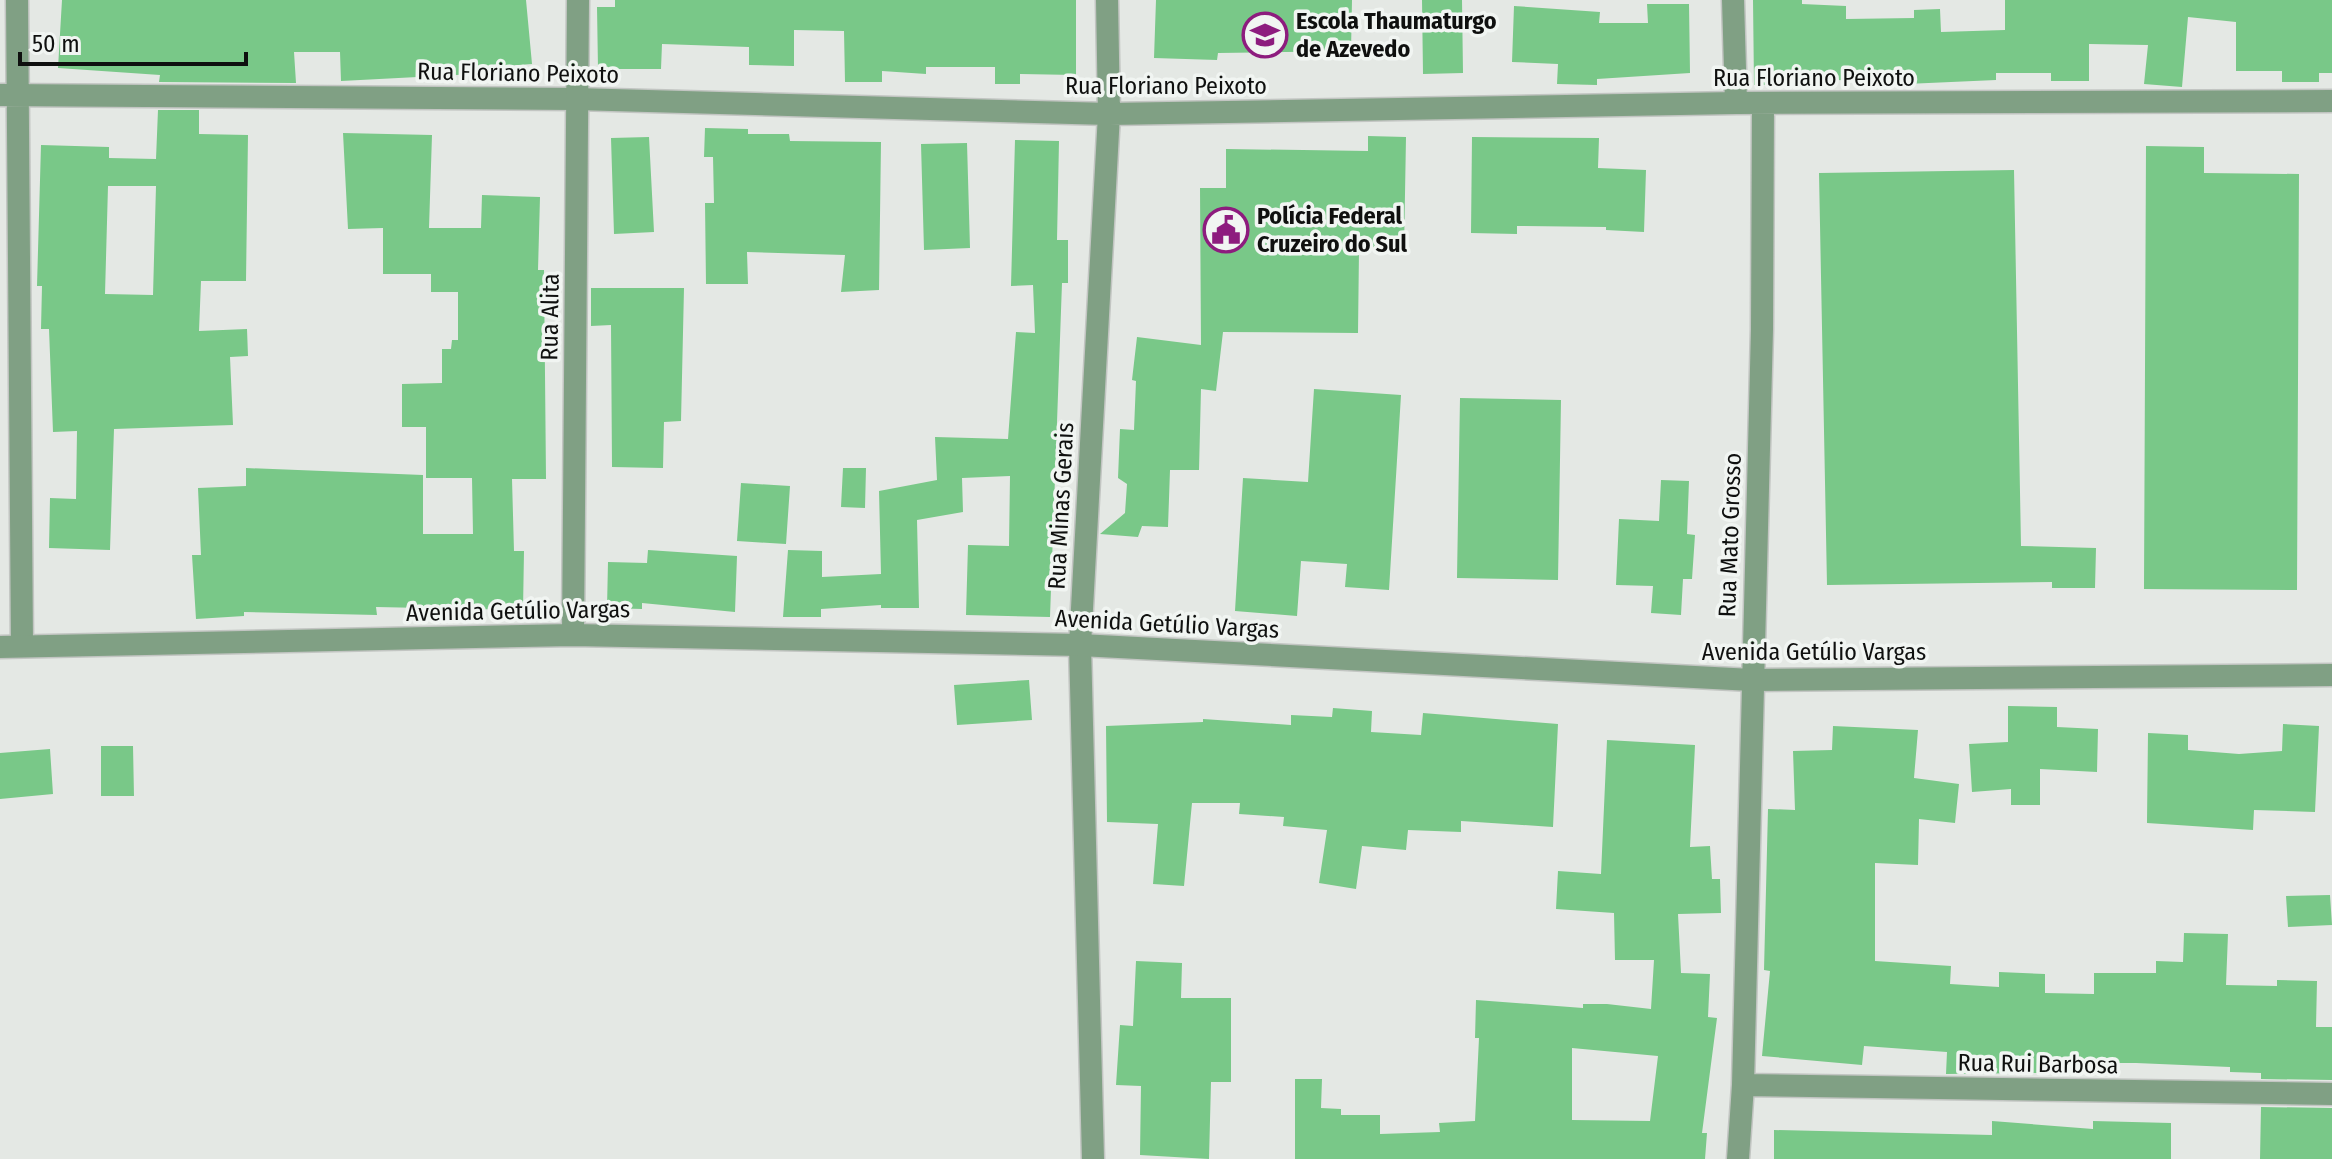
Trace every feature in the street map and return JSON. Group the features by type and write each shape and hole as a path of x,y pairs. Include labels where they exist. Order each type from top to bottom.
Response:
{"street":[{"path":"11,647 9,95 17,0"},
{"name":"Rua Alita","path":"573,635 578,0"},
{"name":"Rua Minas Gerais","path":"1093,1159 1080,645 1109,114 1107,0"},
{"path":"1733,0 1736,103"},
{"name":"Rua Floriano Peixoto","path":"9,95 576,99 1109,114 1736,103 2332,101"},
{"name":"Rua Mato Grosso","path":"1738,1159 1743,1085 1762,329 1763,105"},
{"name":"Avenida Getúlio Vargas","path":"11,647 573,635 1080,645 1752,680 2332,675"},
{"name":"Rua Rui Barbosa","path":"1743,1085 2332,1094"}],"building":[{"path":"62,0 526,0 532,64 474,68 475,74 341,81 340,52 294,52 296,83 159,82 160,75 58,68"},
{"path":"615,0 1076,0 1076,75 1020,74 1020,84 995,84 995,67 926,67 926,74 882,71 882,82 845,82 844,31 794,30 794,66 749,65 749,47 662,44 661,69 598,69 597,7 615,7"},
{"name":"Escola Thaumaturgo de Azevedo","path":"1156,0 1352,0 1351,51 1218,53 1217,60 1154,58"},
{"path":"1422,0 1462,0 1463,73 1423,74"},
{"path":"1753,0 1802,0 1802,4 1846,6 1846,19 1914,18 1914,10 1940,9 1941,32 2005,30 2005,0 2332,0 2332,73 2319,73 2319,82 2282,82 2282,71 2236,71 2236,22 2188,17 2182,87 2144,84 2148,45 2089,44 2089,81 2051,81 2051,73 1996,73 1996,80 1906,84 1804,78 1804,84 1754,85"},
{"path":"1647,4 1689,4 1690,73 1597,79 1597,85 1557,84 1558,64 1512,62 1514,6 1600,12 1599,23 1648,23"},
{"path":"158,110 199,110 199,134 248,135 246,281 201,281 199,331 247,329 248,356 230,357 233,425 114,429 110,550 49,548 50,498 76,499 77,431 53,432 49,329 41,329 42,286 37,286 41,145 109,147 109,158 156,159","holes":["108,186 156,186 153,295 105,294"]},
{"path":"705,128 748,129 748,134 789,134 790,141 881,142 879,290 841,292 845,255 747,252 748,284 706,284 705,203 714,203 713,157 704,157"},
{"path":"343,133 432,135 429,228 481,228 482,195 540,197 538,270 544,270 546,479 512,479 514,551 524,551 523,610 376,607 377,615 244,612 244,616 196,619 192,555 201,555 198,488 246,486 246,468 423,475 423,534 473,534 472,478 426,478 426,427 402,427 402,384 442,383 442,349 451,349 452,340 458,340 458,292 431,292 431,274 383,274 383,228 348,229"},
{"path":"1368,136 1406,137 1404,251 1359,250 1358,333 1223,332 1216,391 1201,389 1199,470 1170,470 1168,527 1142,526 1138,537 1100,534 1125,513 1127,484 1118,478 1120,429 1134,430 1136,381 1132,380 1137,337 1201,345 1200,188 1226,188 1226,149 1368,151"},
{"path":"649,137 654,232 614,234 611,138"},
{"path":"1472,137 1599,138 1598,168 1646,170 1644,232 1606,230 1606,227 1517,226 1517,234 1471,233"},
{"path":"1015,140 1059,141 1057,240 1068,240 1068,283 1062,283 1050,617 966,615 968,545 1009,546 1010,476 962,478 963,512 917,520 919,608 881,608 881,605 821,609 821,617 783,617 788,550 822,551 822,577 881,574 879,491 937,480 935,437 1008,439 1016,332 1035,333 1033,285 1011,286"},
{"path":"967,143 970,248 924,250 921,144"},
{"path":"2146,146 2204,147 2204,173 2299,174 2297,590 2144,589"},
{"path":"2014,170 2021,546 2096,548 2095,588 2052,588 2052,582 1827,585 1819,173"},
{"path":"591,288 684,288 681,421 664,422 663,468 612,467 611,325 591,326"},
{"path":"1314,389 1401,395 1389,590 1345,587 1347,564 1301,561 1297,616 1235,611 1243,478 1308,482"},
{"path":"1460,398 1561,400 1558,580 1457,578"},
{"path":"843,468 866,468 865,508 841,507"},
{"path":"1661,480 1689,481 1687,534 1695,535 1692,579 1683,579 1681,615 1651,613 1653,586 1616,585 1619,519 1659,521"},
{"path":"741,483 790,486 786,544 737,541"},
{"path":"648,550 737,556 735,612 642,603 642,609 607,608 608,562 647,563"},
{"path":"1029,680 1032,720 957,725 954,685"},
{"path":"2008,706 2057,707 2057,727 2098,729 2097,772 2040,769 2040,805 2011,805 2011,789 1972,792 1969,744 2008,742"},
{"path":"1333,708 1372,711 1371,732 1421,735 1423,713 1558,724 1553,827 1461,821 1461,832 1408,830 1406,850 1362,846 1356,889 1319,883 1327,830 1283,826 1284,817 1239,814 1240,803 1192,803 1184,886 1153,884 1158,824 1107,822 1106,726 1203,722 1203,719 1291,725 1291,715 1332,717"},
{"path":"2283,724 2319,726 2315,812 2254,810 2253,830 2147,823 2148,733 2188,735 2188,750 2239,754 2282,751"},
{"path":"1833,726 1918,730 1914,778 1959,784 1955,823 1919,819 1918,865 1875,863 1875,961 1951,966 1950,984 1999,987 1999,972 2045,974 2045,993 2094,994 2094,973 2156,973 2156,961 2183,962 2184,933 2228,934 2226,985 2277,986 2277,980 2317,981 2316,1027 2332,1027 2332,1080 2261,1079 2261,1073 2230,1072 2230,1067 2136,1063 2044,1063 2044,1073 1946,1074 1947,1052 1864,1046 1862,1065 1762,1056 1770,971 1764,970 1768,809 1795,810 1793,751 1832,750"},
{"path":"1607,740 1695,745 1690,847 1710,846 1712,879 1720,879 1721,913 1678,914 1681,973 1710,974 1708,1017 1717,1018 1702,1133 1707,1133 1705,1159 1295,1159 1295,1079 1322,1079 1321,1108 1341,1109 1341,1115 1380,1115 1380,1134 1440,1132 1439,1123 1475,1121 1479,1038 1475,1038 1476,1000 1583,1008 1583,1004 1607,1004 1651,1009 1654,960 1615,960 1614,913 1556,909 1558,871 1601,874","holes":["1572,1048 1658,1056 1650,1121 1572,1120"]},
{"path":"101,746 133,746 134,796 101,796"},
{"path":"50,749 53,794 0,799 0,753"},
{"path":"2330,895 2332,925 2288,927 2286,896"},
{"path":"1136,961 1182,963 1181,998 1231,998 1231,1082 1211,1082 1209,1159 1140,1155 1141,1086 1116,1085 1120,1025 1133,1026"},
{"path":"2261,1107 2332,1108 2332,1159 2260,1159"},
{"path":"1992,1121 2093,1129 2093,1121 2171,1123 2171,1159 1774,1159 1774,1130 1992,1135"}],"place":[{"name":"Escola Thaumaturgo de Azevedo","path":"1265,35"},
{"name":"Polícia Federal Cruzeiro do Sul","path":"1226,230"}]}
